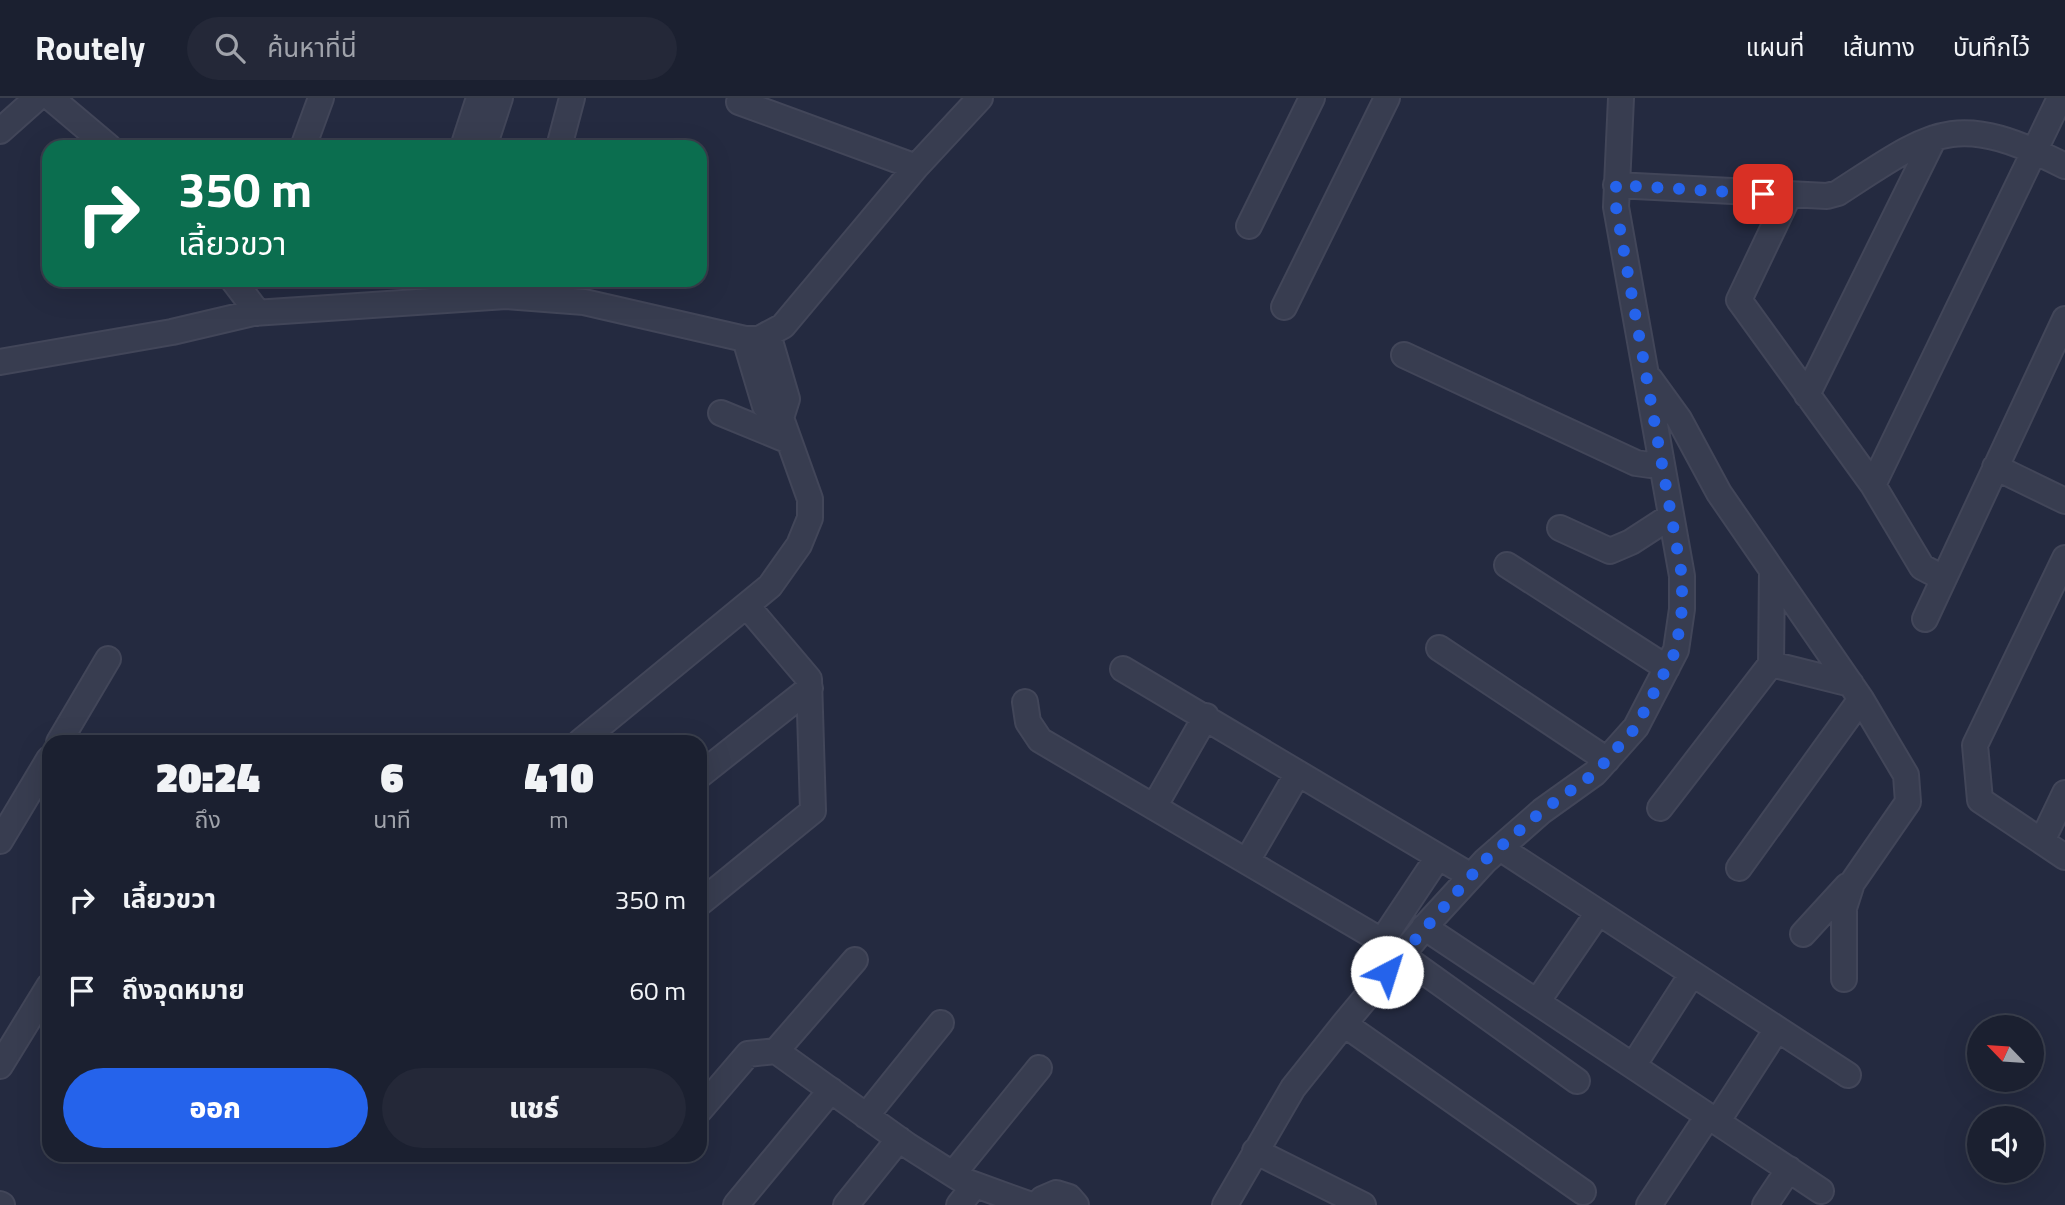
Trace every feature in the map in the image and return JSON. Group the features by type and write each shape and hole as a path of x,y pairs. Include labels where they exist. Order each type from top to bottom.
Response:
{"street":[{"path":"0,131 37,98"},
{"path":"51,98 101,140"},
{"path":"465,140 479,98"},
{"path":"486,140 500,98"},
{"path":"561,140 572,98"},
{"path":"0,362 254,298 425,290 520,288 756,336 783,326 916,167 980,98"},
{"path":"1249,226 1312,98"},
{"path":"1284,307 1387,98"},
{"path":"1225,1205 1293,1088 1344,1024 1424,927 1471,876 1542,811 1595,773 1607,760 1636,727 1676,650 1682,609 1682,576 1616,207 1621,98"},
{"path":"1873,485 2060,98"},
{"path":"305,140 318,100"},
{"path":"739,102 916,167"},
{"path":"1616,185 1827,196 1838,193 1910,147 1956,133 1984,133 2035,150 2065,166"},
{"path":"1807,395 1934,138"},
{"path":"1789,195 1739,300 1873,485 1922,567 1943,578"},
{"path":"1925,619 2065,319"},
{"path":"589,735 747,606 777,576 799,545 810,518 810,499 785,429 765,407 756,336"},
{"path":"1404,355 1636,463 1650,465 1661,458"},
{"path":"1646,373 1679,419 1719,494 1856,692 1901,764 1908,794 1898,820 1857,875 1803,934"},
{"path":"721,413 785,429"},
{"path":"1995,467 2065,501"},
{"path":"1560,528 1610,551 1631,542 1671,516"},
{"path":"2065,558 1975,745 1980,800 2065,857"},
{"path":"1507,565 1667,668"},
{"path":"1660,808 1771,664 1772,571"},
{"path":"707,897 813,811 810,679 747,606"},
{"path":"1439,649 1607,760"},
{"path":"63,735 108,659"},
{"path":"1771,664 1856,692"},
{"path":"1123,669 1471,876"},
{"path":"707,769 810,688"},
{"path":"1739,868 1856,692"},
{"path":"1025,702 1028,723 1040,740 1382,941 1438,857"},
{"path":"1154,807 1206,716"},
{"path":"0,841 42,770"},
{"path":"1247,861 1298,773"},
{"path":"2042,841 2065,793"},
{"path":"1500,848 1848,1075"},
{"path":"1844,979 1844,908 1857,875"},
{"path":"1537,1002 1598,913"},
{"path":"1424,927 1821,1191"},
{"path":"1401,955 1577,1081"},
{"path":"776,1051 855,960"},
{"path":"1633,1066 1692,974"},
{"path":"0,1066 42,997"},
{"path":"866,1116 941,1023"},
{"path":"1344,1024 1583,1192"},
{"path":"1649,1205 1777,1029"},
{"path":"707,1102 748,1054 776,1051 953,1174 1031,1205"},
{"path":"953,1174 1039,1068"},
{"path":"745,1200 831,1090"},
{"path":"846,1205 900,1139"},
{"path":"1255,1151 1363,1205"},
{"path":"1765,1205 1789,1170"},
{"path":"959,1205 975,1185"},
{"path":"1038,1205 1042,1199 1056,1193 1077,1204"}],"route":[{"path":"1387,972 1485,860 1542,811 1595,773 1636,727 1676,650 1682,609 1682,576 1616,207 1616,185 1763,194"}]}
